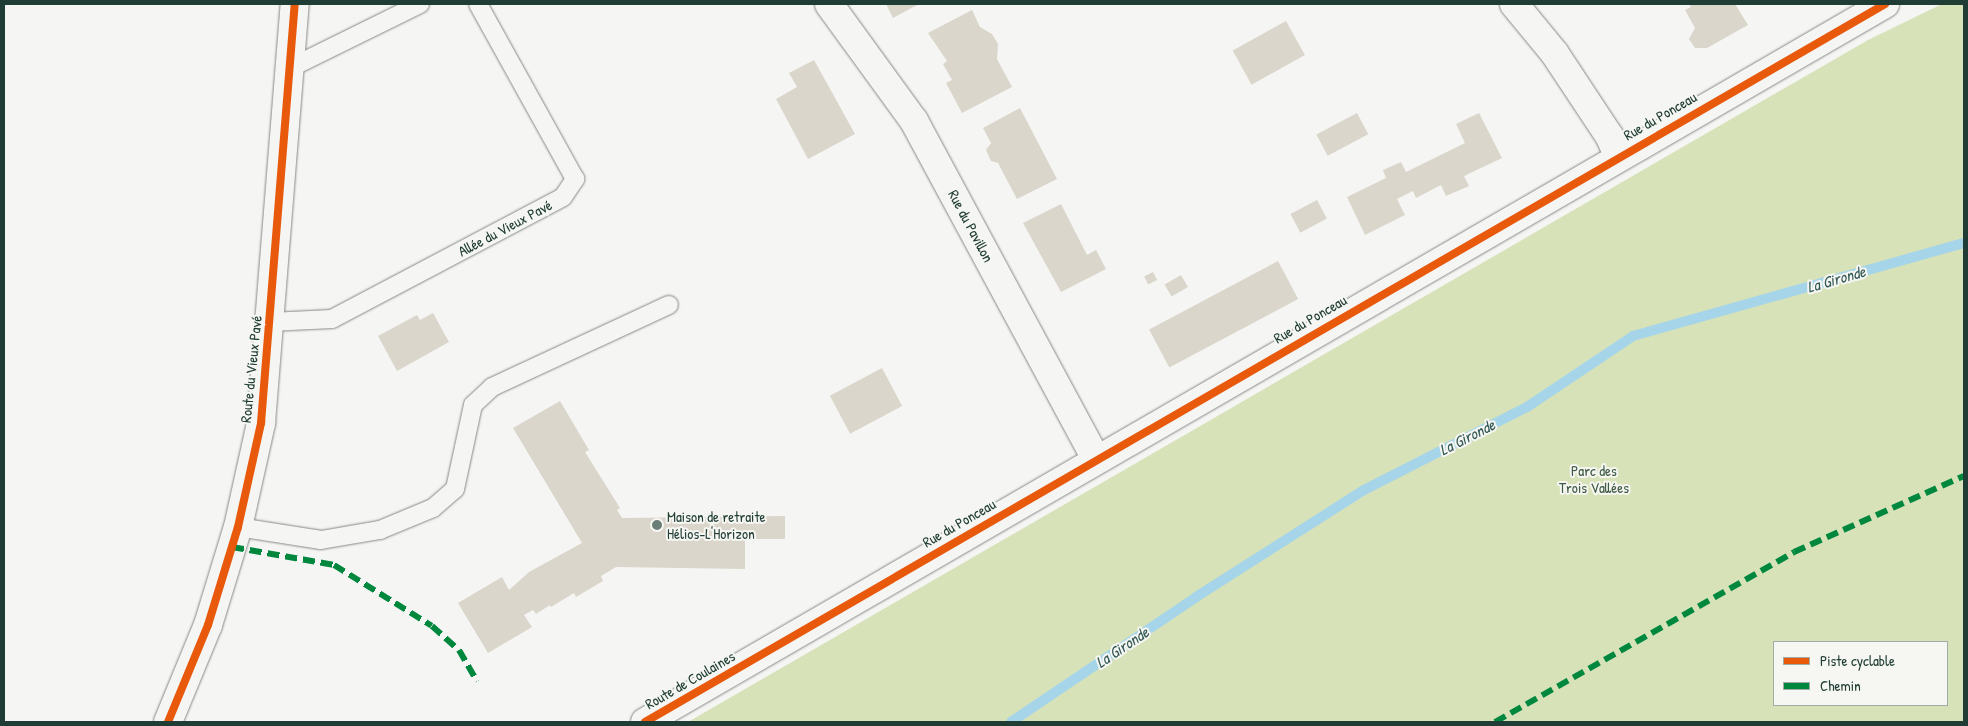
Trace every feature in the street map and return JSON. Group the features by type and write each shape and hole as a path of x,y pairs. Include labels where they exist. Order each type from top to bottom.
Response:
{"street":[{"name":"Route du Vieux Pavé","path":"168,722 208,625 238,527 260,423 270,322 294,4"},
{"name":"Rue du Pavillon","path":"828,4 914,121 1096,459"},
{"path":"1514,4 1555,54 1610,137 1618,156"},
{"name":"Rue du Ponceau","path":"749,661 1618,156 1885,4"},
{"name":"Route de Coulaines","path":"645,722 749,661"}],"lane":[{"path":"290,68 420,4"},
{"name":"Allée du Vieux Pavé","path":"270,322 332,319 563,197 575,179 478,4"},
{"path":"238,527 321,540 380,530 433,508 455,490 473,405 492,386 669,305"}],"green space":[{"name":"Parc des Trois Vallées","path":"1942,4 1964,4 1964,722 688,722 1868,40"}],"building":[{"path":"886,4 919,4 893,18"},
{"path":"1689,4 1735,4 1748,25 1707,48 1695,48 1689,39 1695,28 1685,10 1691,7"},
{"path":"972,10 980,27 992,34 998,44 997,59 1012,87 962,113 946,83 952,80 943,64 947,61 928,33"},
{"path":"1286,21 1305,55 1252,85 1233,51"},
{"path":"814,60 855,134 808,159 776,99 797,87 789,73"},
{"path":"1020,108 1057,179 1017,199 998,163 991,161 986,150 991,143 983,128"},
{"path":"1357,113 1368,134 1328,156 1316,135"},
{"path":"1479,113 1502,158 1464,176 1469,186 1446,196 1441,185 1416,198 1413,191 1397,199 1405,215 1365,235 1347,197 1386,178 1383,170 1401,162 1406,172 1465,143 1456,124"},
{"path":"1317,200 1327,219 1300,233 1291,214"},
{"path":"1061,204 1087,255 1096,250 1106,269 1061,292 1023,223"},
{"path":"1278,261 1298,299 1169,368 1149,330"},
{"path":"1153,272 1157,280 1148,285 1144,277"},
{"path":"1181,275 1188,287 1172,297 1165,285"},
{"path":"433,313 449,342 397,371 378,336 417,315 420,320"},
{"path":"882,368 902,406 850,434 830,396"},
{"name":"Maison de retraite Hélios-L'Horizon","path":"560,401 589,450 585,452 620,508 617,510 622,518 785,516 785,539 745,539 745,569 616,567 601,576 603,581 576,597 574,593 536,614 533,610 524,615 532,627 488,653 458,603 502,577 509,590 529,572 582,543 513,428"}],"waterway":[{"name":"La Gironde","path":"1011,722 1196,597 1364,490 1527,407 1633,336 1964,243"}],"marked path":[{"path":"1495,722 1794,552 1964,476"},
{"path":"232,547 334,565 432,626 459,650 477,681"}],"cycle path":[{"path":"168,722 208,625 238,527 261,423 295,4"},
{"path":"645,722 1885,4"}],"place":[{"name":"Maison de retraite Hélios-L'Horizon","path":"657,525"}]}
